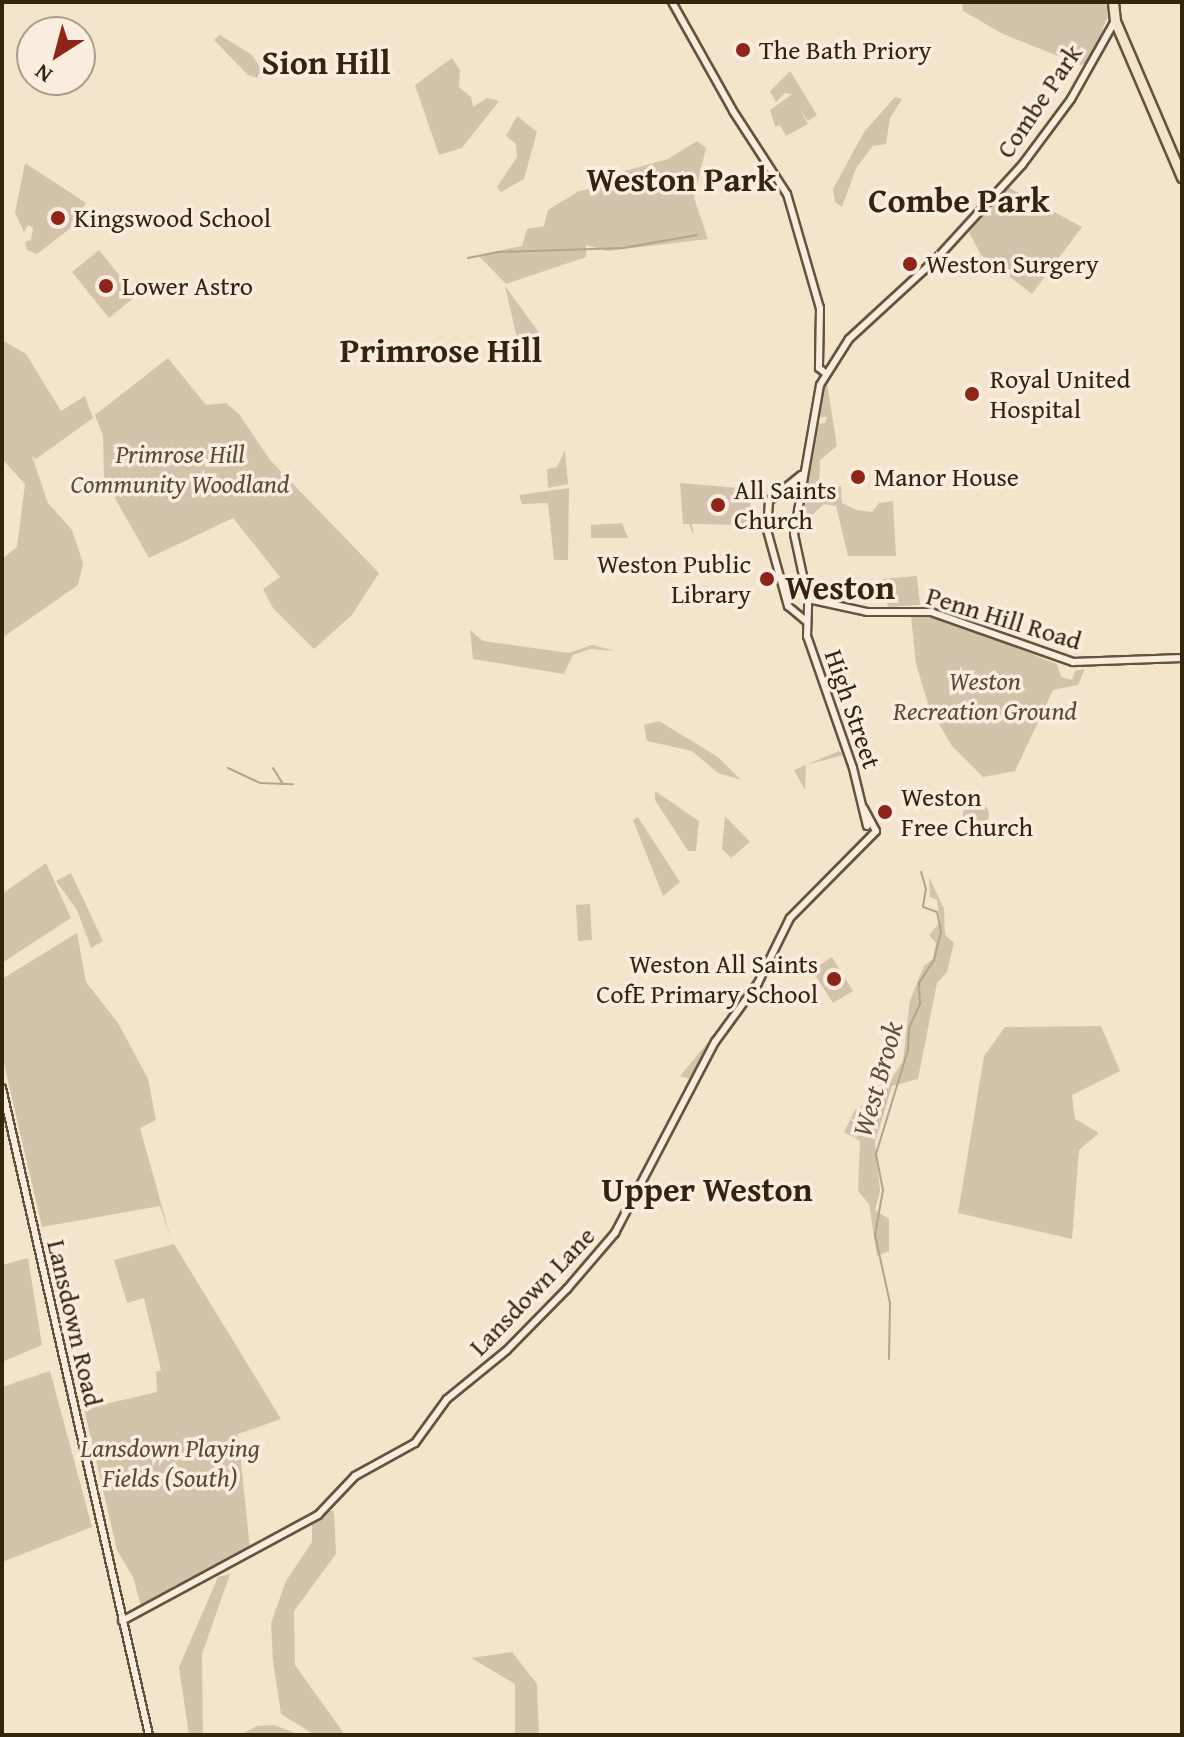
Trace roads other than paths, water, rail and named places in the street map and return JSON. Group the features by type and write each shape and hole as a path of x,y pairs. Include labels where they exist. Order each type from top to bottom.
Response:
{"main road":[{"path":"1113,2 1115,21 1182,177"}],"street":[{"path":"672,2 732,110 787,194 820,308 819,368 824,372 798,497 794,534 808,599 806,622"},
{"name":"Combe Park","path":"824,372 849,339 937,258 1022,165 1071,99 1115,21"},
{"path":"798,497 785,491 803,471"},
{"name":"High Street","path":"785,491 770,499 767,509 769,550 788,606 806,622 870,828"},
{"name":"Penn Hill Road","path":"808,599 863,611 942,614 1073,662 1182,658"},
{"name":"Lansdown Lane","path":"121,1617 147,1609 313,1518 355,1476 415,1443 447,1399 551,1307 615,1233 715,1042 757,985 790,918 870,828"},
{"name":"Lansdown Road","path":"2,1088 149,1735"}],"waterway":[{"path":"468,258 498,252 623,248 697,235"},
{"path":"228,768 260,783 293,784"},
{"path":"273,768 283,784"},
{"name":"West Brook","path":"889,1359 890,1303 875,1235 883,1190 876,1154 908,1050 909,1028 920,1004 919,983 934,960 941,932 937,912 923,907 926,889 921,872"}],"place":[{"name":"The Bath Priory","path":"743,50"},
{"name":"Kingswood School","path":"58,218"},
{"name":"Weston Surgery","path":"910,264"},
{"name":"Lower Astro","path":"106,286"},
{"name":"Royal United Hospital","path":"972,394"},
{"name":"Manor House","path":"858,477"},
{"name":"All Saints Church","path":"718,505"},
{"name":"Weston Public Library","path":"767,579"},
{"name":"Weston Free Church","path":"885,812"},
{"name":"Weston All Saints CofE Primary School","path":"834,979"}],"district":[{"name":"Sion Hill","path":"326,62"},
{"name":"Weston Park","path":"681,179"},
{"name":"Combe Park","path":"959,200"},
{"name":"Primrose Hill","path":"441,350"},
{"name":"Weston","path":"840,587"},
{"name":"Upper Weston","path":"707,1189"}],"park label":[{"name":"Primrose Hill Community Woodland","path":"180,469"},
{"name":"Weston Recreation Ground","path":"985,696"},
{"name":"Lansdown Playing Fields (South)","path":"170,1463"}]}
